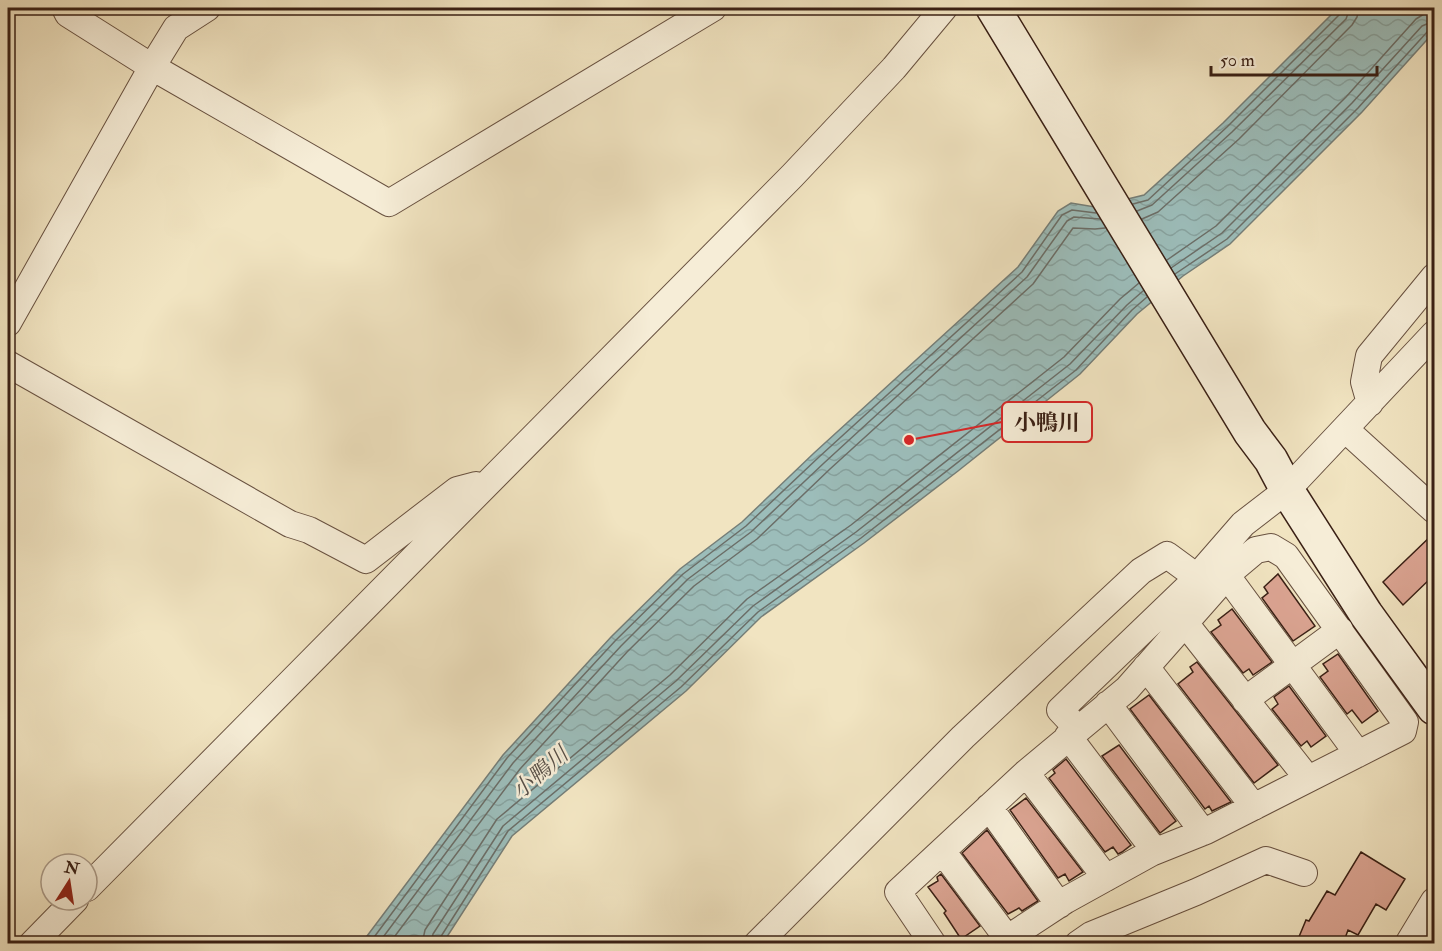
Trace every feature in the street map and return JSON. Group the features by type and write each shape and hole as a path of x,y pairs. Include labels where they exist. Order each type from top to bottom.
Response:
{"street":[{"path":"65,8 68,14 152,66 389,203 713,8"},
{"path":"8,323 152,66 176,28 207,8"},
{"path":"99,876 800,168 894,68 944,8"},
{"path":"993,8 1250,432 1271,460 1287,490 1366,614 1434,708"},
{"path":"1370,403 1364,382 1369,356 1434,277"},
{"path":"1155,851 1060,710 1197,577 1243,524 1287,490 1434,334"},
{"path":"8,364 290,524 309,530 366,560 457,490 488,481"},
{"path":"1345,429 1434,510"},
{"path":"933,944 898,892 1026,772 1126,689 1227,576 1257,550 1270,547 1286,556 1405,722 1403,731 1203,832 1155,851 1059,904 1003,941 943,852"},
{"path":"757,944 963,737 1141,571 1167,555 1197,577"},
{"path":"1227,576 1358,754"},
{"path":"1185,623 1308,779"},
{"path":"1245,700 1340,630"},
{"path":"1146,667 1254,807"},
{"path":"1108,704 1203,832"},
{"path":"1026,772 1106,878"},
{"path":"989,807 1059,904"},
{"path":"1078,944 1091,935 1196,892 1266,860 1304,873"},
{"path":"1408,944 1434,901"},
{"path":"32,944 63,912"}],"water":[{"path":"1338,8 1434,8 1434,32 1362,112 1230,244 1183,276 1137,314 1080,374 864,543 761,617 686,691 512,836 443,943 361,944 503,755 611,637 680,569 742,522 814,453 1018,267 1058,211 1071,203 1095,207 1144,195 1223,123"}],"building":[{"path":"1434,533 1434,575 1403,605 1383,582"},
{"path":"1278,574 1315,626 1293,641 1262,598 1268,593 1264,587"},
{"path":"1232,609 1272,662 1253,675 1249,669 1243,673 1211,632 1221,625 1218,620"},
{"path":"1338,654 1378,711 1362,723 1352,710 1347,714 1320,677 1328,671 1323,664"},
{"path":"1197,662 1278,765 1254,783 1178,684 1193,672 1190,667"},
{"path":"1289,686 1326,736 1311,747 1307,741 1301,746 1272,709 1278,704 1274,697"},
{"path":"1149,695 1231,802 1212,811 1209,806 1205,809 1130,709"},
{"path":"1119,745 1176,821 1160,833 1102,756"},
{"path":"1066,759 1131,845 1122,852 1118,854 1113,847 1105,852 1049,778 1055,773 1053,770"},
{"path":"1026,798 1083,872 1069,881 1065,874 1058,878 1010,810"},
{"path":"987,830 1038,901 1022,911 1019,908 1008,914 962,853"},
{"path":"1361,852 1405,879 1386,910 1376,904 1358,935 1348,930 1343,944 1296,944 1306,920 1309,921 1327,891 1335,895"},
{"path":"941,874 980,926 961,939 944,913 946,911 928,887 938,881 937,877"}],"place":[{"name":"小鴨川","path":"909,440"}]}
